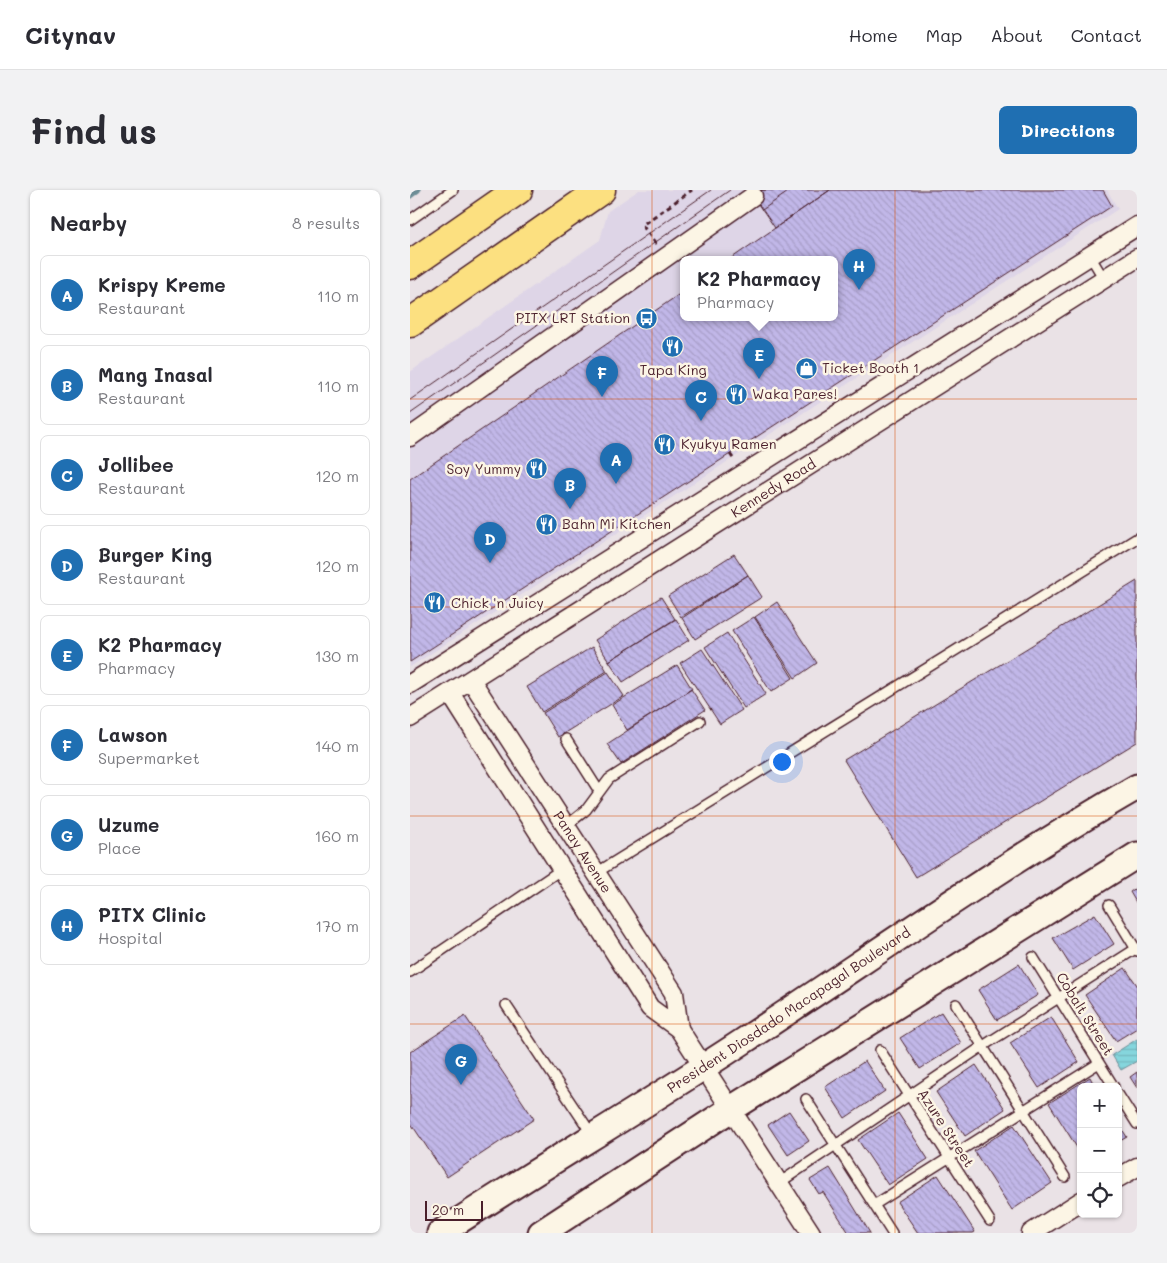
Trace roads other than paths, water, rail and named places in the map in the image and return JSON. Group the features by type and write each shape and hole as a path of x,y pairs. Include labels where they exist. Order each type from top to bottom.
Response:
{"highway":[{"path":"410,265 518,190"},
{"path":"410,322 601,190"}],"main road":[{"name":"President Diosdado Macapagal Boulevard","path":"440,1233 704,1067 950,903 1137,787"},
{"path":"541,1233 731,1109 1137,855"}],"street":[{"path":"410,437 753,196"},
{"name":"Kennedy Road","path":"410,684 1137,226"},
{"name":"Kennedy Road","path":"410,718 1137,258"},
{"path":"1052,280 1068,302"},
{"path":"862,400 877,424"},
{"name":"Panay Avenue","path":"471,680 674,993 680,1029"},
{"name":"Panay Avenue","path":"450,693 650,1008 680,1029 811,1233"},
{"path":"1122,1175 1137,1166"},
{"path":"1030,1233 1077,1204"}],"lane":[{"path":"410,220 453,190"},
{"path":"1090,256 1104,279"},
{"path":"596,873 1137,538"},
{"path":"566,826 586,810 609,779 700,721"},
{"path":"566,739 599,792"},
{"path":"410,972 562,869"},
{"path":"779,1183 983,1046 1137,950 1109,905"},
{"name":"Cobalt Street","path":"1033,957 1112,1083"},
{"path":"956,1004 1065,1177"},
{"path":"506,1005 593,1136"},
{"name":"Azure Street","path":"880,1050 990,1221"},
{"path":"874,1205 1099,1063"},
{"path":"806,1099 892,1233"},
{"path":"1122,1100 1137,1124"}],"water":[{"path":"1137,1039 1137,1061 1121,1070 1112,1055"}],"waterway":[{"path":"410,196 418,190"}],"tram line":[{"path":"410,400 711,190"},
{"path":"410,414 730,190"}],"place":[{"name":"PITX Clinic","path":"859,290"},
{"name":"PITX LRT Station","path":"646,318"},
{"name":"Tapa King","path":"673,347"},
{"name":"Ticket Booth 1","path":"806,368"},
{"name":"K2 Pharmacy","path":"759,379"},
{"name":"Waka Pares!","path":"736,394"},
{"name":"Lawson","path":"602,397"},
{"name":"Jollibee","path":"701,421"},
{"name":"Kyukyu Ramen","path":"665,444"},
{"name":"Soy Yummy","path":"537,469"},
{"name":"Krispy Kreme","path":"616,484"},
{"name":"Mang Inasal","path":"570,509"},
{"name":"Bahn Mi Kitchen","path":"546,524"},
{"name":"Burger King","path":"490,563"},
{"name":"Chick 'n Juicy","path":"435,603"},
{"name":"Uzume","path":"461,1085"}]}
